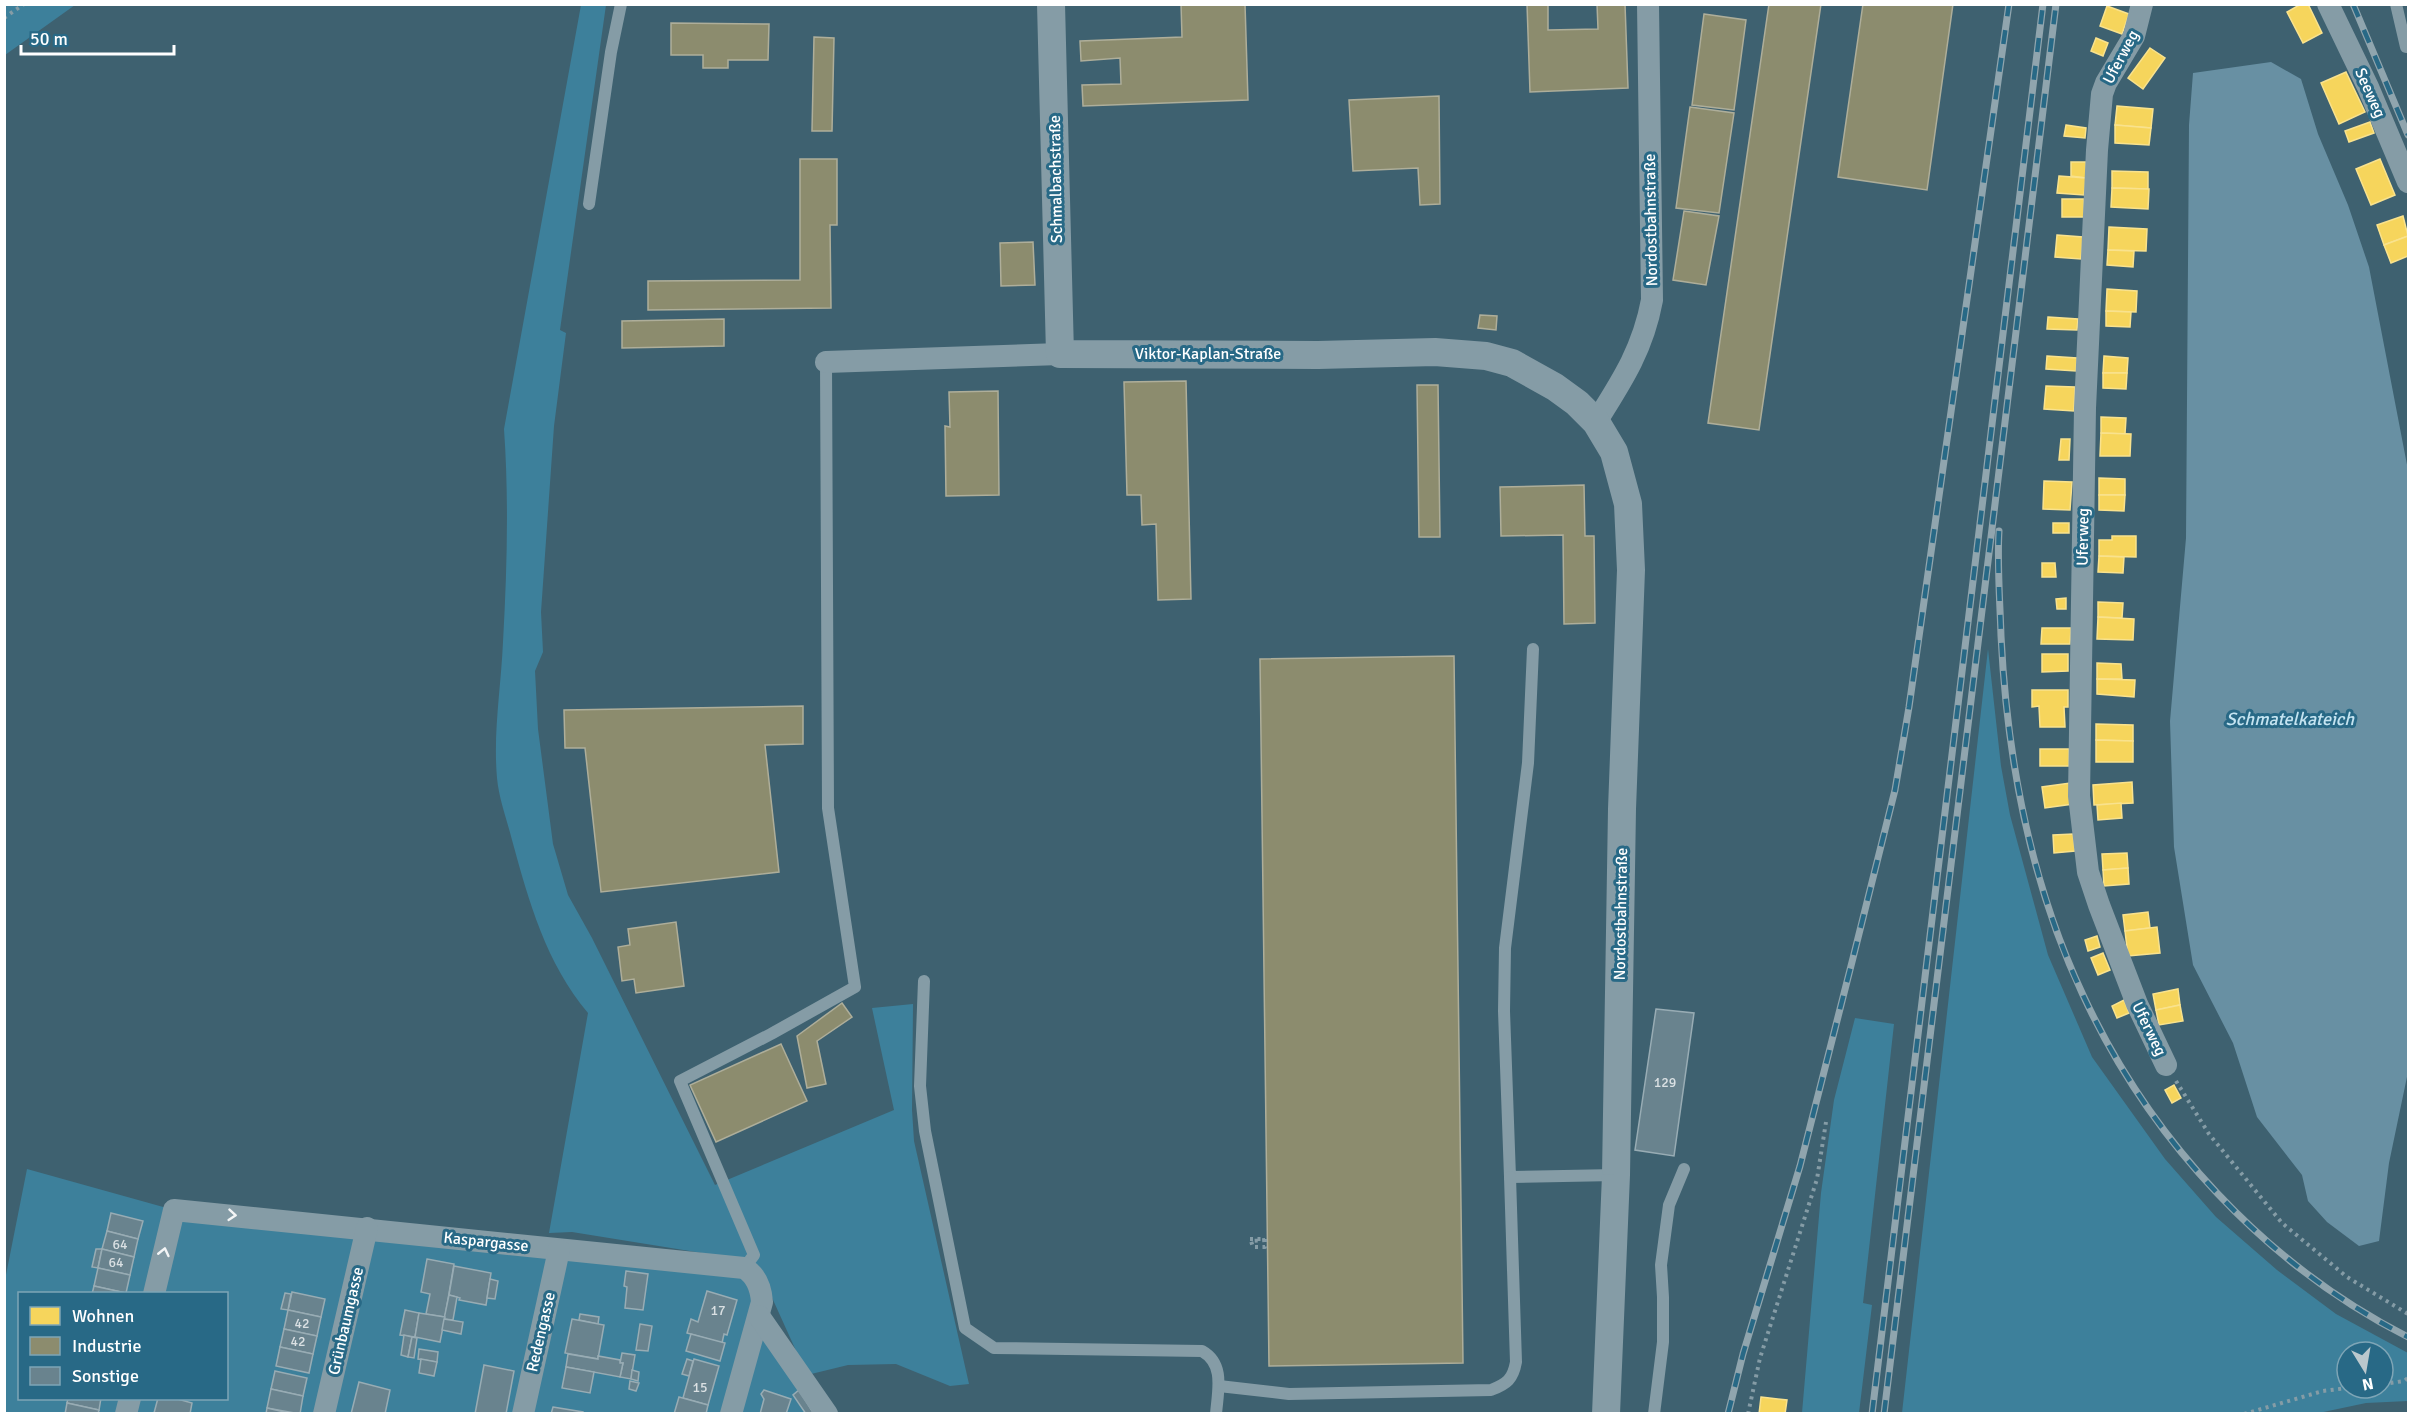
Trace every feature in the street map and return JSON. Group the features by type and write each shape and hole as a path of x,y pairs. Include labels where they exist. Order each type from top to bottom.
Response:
{"street":[{"name":"Schmalbachstraße","path":"1052,4 1060,354"},
{"name":"Nordostbahnstraße","path":"1606,1413 1616,1175 1622,809 1631,570 1630,530 1623,480 1614,452 1586,413 1630,368 1648,323 1652,300 1648,4"},
{"name":"Uferweg","path":"2142,4 2134,36 2106,83 2102,94 2098,139 2085,408 2079,796 2088,872 2098,905 2137,1004 2166,1065"},
{"name":"Seeweg","path":"2328,4 2368,87 2409,182"},
{"name":"Viktor-Kaplan-Straße","path":"826,362 1060,354 1459,352 1512,363 1555,387 1586,413"},
{"name":"Kaspargasse","path":"154,1292 174,1210 744,1268"},
{"name":"Grünbaumgasse","path":"324,1413 367,1228"},
{"name":"Redengasse","path":"523,1413 559,1250"},
{"path":"731,1413 762,1302 761,1292 751,1272 744,1268"},
{"path":"759,1316 827,1413"}],"lane":[{"path":"590,204 611,52 621,4"},
{"path":"2396,4 2406,47 2409,47"},
{"path":"744,1268 754,1255 680,1081 771,1035 855,987 828,808 826,362"},
{"path":"1219,1386 1305,1394 1491,1390 1505,1385 1514,1375 1516,1362 1504,1011 1506,948 1528,763 1533,649"},
{"path":"924,981 920,1086 925,1131 965,1328 994,1348 1202,1351 1215,1362 1219,1386 1216,1413"},
{"path":"1654,1413 1663,1342 1664,1297 1661,1265 1669,1205 1684,1169"},
{"path":"1510,1177 1616,1175"}],"path":[{"path":"4,18 24,4"},
{"path":"2166,1065 2209,1134 2282,1224 2347,1277 2409,1314"},
{"path":"1748,1413 1760,1358 1818,1179 1826,1122"},
{"path":"1250,1239 1265,1239 1265,1247 1253,1247 1251,1241 1259,1241 1267,1240"},
{"path":"2244,1413 2335,1390"}],"shaded area":[{"path":"5,4 75,4 75,5 5,55"},
{"path":"581,5 606,5 560,330 566,333 554,426 541,612 543,652 535,671 538,729 553,844 568,895 592,938 715,1185 894,1110 872,1008 913,1004 914,1141 969,1384 950,1386 896,1364 848,1365 807,1375 760,1271 733,1258 572,1232 549,1233 588,1013 561,974 532,909 498,786 496,744 507,535 504,429"},
{"path":"1988,649 2001,766 2010,815 2048,955 2092,1057 2165,1159 2216,1217 2277,1270 2336,1314 2384,1340 2335,1340 2335,1400 2395,1400 2395,1346 2408,1353 2408,1401 2366,1403 2314,1414 1902,1413"},
{"path":"1855,1018 1894,1024 1863,1303 1872,1305 1859,1413 1802,1413 1821,1193 1834,1100"},
{"path":"27,1169 174,1210 744,1268 827,1414 5,1414 5,1280"}],"water":[{"name":"Schmatelkateich","path":"2271,62 2301,79 2318,134 2348,205 2369,267 2408,470 2408,1072 2389,1163 2379,1241 2359,1246 2327,1222 2308,1201 2302,1175 2257,1117 2233,1043 2193,965 2174,847 2170,721 2186,538 2189,125 2193,73"}],"building: Wohnen":[{"path":"2301,4 2308,4 2322,33 2303,43 2287,12"},
{"path":"2107,6 2129,14 2122,34 2100,26"},
{"path":"2096,38 2108,43 2103,56 2091,51"},
{"path":"2150,48 2165,58 2143,89 2128,78"},
{"path":"2346,72 2365,112 2339,124 2321,83"},
{"path":"2117,106 2153,109 2151,128 2115,125"},
{"path":"2370,122 2374,133 2349,142 2345,131"},
{"path":"2066,125 2086,128 2085,138 2064,136"},
{"path":"2115,125 2151,128 2149,145 2115,143"},
{"path":"2380,159 2395,195 2371,205 2356,169"},
{"path":"2071,162 2086,162 2086,178 2071,176"},
{"path":"2112,171 2148,172 2148,189 2112,188"},
{"path":"2059,176 2086,178 2084,195 2057,193"},
{"path":"2112,188 2149,189 2148,209 2111,207"},
{"path":"2062,199 2084,199 2084,217 2062,217"},
{"path":"2403,216 2408,236 2384,245 2377,225"},
{"path":"2109,227 2147,229 2146,251 2108,250"},
{"path":"2057,235 2083,237 2081,259 2055,257"},
{"path":"2408,236 2408,256 2391,263 2384,245"},
{"path":"2108,250 2134,251 2133,267 2107,265"},
{"path":"2107,289 2137,291 2136,312 2106,311"},
{"path":"2106,311 2131,312 2130,327 2106,326"},
{"path":"2048,317 2078,319 2077,330 2047,329"},
{"path":"2047,356 2077,358 2076,371 2046,369"},
{"path":"2104,356 2128,358 2127,373 2103,373"},
{"path":"2103,373 2127,373 2126,389 2103,388"},
{"path":"2046,386 2075,387 2074,411 2044,409"},
{"path":"2101,417 2126,418 2125,434 2101,433"},
{"path":"2101,433 2131,434 2130,456 2100,456"},
{"path":"2061,439 2070,439 2069,460 2059,460"},
{"path":"2099,478 2125,479 2125,495 2099,495"},
{"path":"2044,481 2072,482 2070,510 2043,509"},
{"path":"2099,495 2125,495 2124,511 2099,510"},
{"path":"2053,523 2069,523 2069,533 2053,533"},
{"path":"2112,536 2136,536 2136,557 2099,556 2099,540 2112,540"},
{"path":"2099,556 2124,557 2123,573 2098,572"},
{"path":"2042,563 2055,563 2056,577 2042,577"},
{"path":"2066,598 2066,609 2057,609 2056,599"},
{"path":"2098,602 2123,603 2122,618 2098,617"},
{"path":"2098,617 2134,619 2133,640 2097,639"},
{"path":"2042,628 2071,628 2070,644 2041,644"},
{"path":"2042,654 2068,654 2068,671 2042,672"},
{"path":"2097,663 2121,664 2122,679 2097,679"},
{"path":"2097,679 2135,680 2134,697 2097,694"},
{"path":"2032,690 2068,690 2068,707 2064,707 2065,727 2040,727 2039,706 2032,707"},
{"path":"2096,724 2133,725 2133,741 2096,740"},
{"path":"2096,740 2133,741 2133,762 2096,762"},
{"path":"2040,749 2069,749 2069,766 2040,766"},
{"path":"2132,782 2133,803 2094,805 2093,785"},
{"path":"2070,783 2073,804 2045,808 2042,787"},
{"path":"2121,803 2122,818 2098,820 2097,805"},
{"path":"2073,834 2075,851 2054,853 2053,835"},
{"path":"2127,853 2128,868 2103,870 2102,854"},
{"path":"2128,868 2129,884 2104,886 2103,870"},
{"path":"2148,912 2150,928 2125,931 2123,915"},
{"path":"2157,927 2160,953 2128,956 2125,931"},
{"path":"2097,936 2100,947 2088,951 2085,940"},
{"path":"2103,953 2110,970 2098,975 2091,958"},
{"path":"2178,989 2180,1005 2156,1010 2153,994"},
{"path":"2124,1000 2129,1013 2117,1018 2112,1006"},
{"path":"2180,1005 2183,1021 2159,1025 2156,1010"},
{"path":"2174,1085 2181,1098 2172,1103 2165,1090"},
{"path":"1761,1397 1787,1400 1785,1414 1759,1414"}],"building: Industrie":[{"path":"1181,4 1245,4 1248,100 1083,106 1082,85 1121,84 1120,58 1081,61 1080,41 1182,37"},
{"path":"1527,4 1548,4 1548,30 1598,29 1597,4 1625,4 1628,88 1530,92"},
{"path":"1769,4 1821,4 1759,430 1708,423"},
{"path":"1863,4 1953,4 1927,190 1838,177"},
{"path":"1704,14 1746,20 1734,110 1692,105"},
{"path":"671,23 769,24 768,60 728,60 728,68 703,68 703,55 671,55"},
{"path":"814,37 834,38 832,131 812,131"},
{"path":"1439,96 1440,204 1420,205 1418,168 1353,171 1349,100"},
{"path":"1690,107 1734,113 1719,213 1676,208"},
{"path":"800,159 837,159 837,225 830,225 831,308 648,310 648,281 800,280"},
{"path":"1684,211 1719,216 1706,285 1673,280"},
{"path":"1033,242 1035,285 1001,286 1000,243"},
{"path":"1480,315 1497,316 1496,330 1478,328"},
{"path":"724,319 724,346 622,348 622,321"},
{"path":"1186,381 1191,599 1158,600 1156,524 1142,525 1141,495 1127,495 1124,382"},
{"path":"1417,385 1438,385 1440,537 1419,537"},
{"path":"998,391 999,495 946,496 945,426 950,427 949,392"},
{"path":"1584,485 1585,536 1594,536 1595,623 1564,624 1563,535 1501,536 1500,487"},
{"path":"1454,656 1463,1363 1269,1366 1260,659"},
{"path":"803,706 803,744 765,745 779,872 601,892 585,748 565,748 564,710"},
{"path":"676,922 684,986 636,993 634,979 622,981 618,947 630,945 628,929"},
{"path":"842,1003 852,1017 817,1041 826,1084 807,1088 797,1036"},
{"path":"781,1044 807,1101 716,1142 690,1085"}],"building: Sonstige":[{"path":"1656,1009 1694,1013 1674,1156 1635,1150"},
{"path":"111,1213 143,1221 138,1239 107,1231"},
{"path":"107,1231 138,1239 134,1257 102,1249"},
{"path":"96,1249 102,1249 98,1268 92,1267"},
{"path":"102,1249 134,1257 130,1275 98,1268"},
{"path":"427,1259 454,1264 445,1317 426,1314 430,1294 421,1292"},
{"path":"454,1266 491,1273 486,1305 459,1300 460,1298 449,1295"},
{"path":"98,1268 130,1275 126,1292 94,1286"},
{"path":"626,1271 648,1274 643,1310 625,1308"},
{"path":"490,1279 498,1281 495,1299 487,1298"},
{"path":"94,1286 121,1292 92,1292"},
{"path":"707,1291 737,1300 727,1335 724,1334 722,1343 687,1333 691,1319 698,1322"},
{"path":"292,1292 325,1299 321,1317 288,1310"},
{"path":"285,1293 291,1294 288,1310 281,1309"},
{"path":"449,1295 457,1297 453,1320 444,1319"},
{"path":"288,1310 321,1317 317,1336 284,1329"},
{"path":"405,1310 419,1313 415,1337 400,1335"},
{"path":"419,1313 445,1317 440,1342 415,1337"},
{"path":"580,1314 599,1317 598,1324 579,1320"},
{"path":"444,1319 463,1322 461,1334 442,1330"},
{"path":"572,1319 604,1325 598,1359 565,1353"},
{"path":"640,1324 652,1326 648,1351 636,1350"},
{"path":"284,1329 317,1336 313,1354 280,1347"},
{"path":"691,1334 725,1343 720,1361 686,1351"},
{"path":"404,1335 412,1337 408,1357 401,1355"},
{"path":"412,1337 417,1338 414,1358 408,1357"},
{"path":"280,1347 313,1354 309,1373 276,1366"},
{"path":"419,1349 438,1352 437,1362 418,1359"},
{"path":"622,1353 635,1355 631,1379 620,1377 623,1363 620,1363"},
{"path":"568,1354 620,1360 620,1363 623,1363 620,1377 566,1367"},
{"path":"421,1359 437,1362 434,1376 419,1373"},
{"path":"687,1359 693,1361 689,1376 682,1374"},
{"path":"694,1359 719,1366 708,1405 683,1398"},
{"path":"484,1365 514,1371 506,1414 475,1414"},
{"path":"566,1367 594,1372 590,1393 562,1388"},
{"path":"632,1370 639,1372 638,1381 631,1379"},
{"path":"275,1371 307,1378 303,1396 271,1389"},
{"path":"630,1381 639,1383 636,1391 629,1389"},
{"path":"359,1382 390,1390 385,1414 351,1414"},
{"path":"271,1389 303,1396 300,1414 267,1408"},
{"path":"764,1390 791,1399 786,1414 760,1414 764,1399 761,1394"},
{"path":"799,1390 814,1414 806,1414 793,1395"},
{"path":"679,1397 708,1405 706,1414 674,1414"},
{"path":"68,1400 101,1400 99,1410 67,1403"},
{"path":"157,1400 181,1400 192,1403 190,1414 154,1413"},
{"path":"67,1403 99,1410 98,1414 65,1414"},
{"path":"553,1407 583,1412 583,1414 551,1414"},
{"path":"267,1408 293,1414 266,1414"}],"railway":[{"path":"1728,1414 1743,1354 1800,1166 1895,790 1909,707 2009,4"},
{"path":"1872,1414 2043,4"},
{"path":"1884,1414 2056,4"},
{"path":"2353,4 2408,135"},
{"path":"1999,531 1998,557 2004,682 2016,774 2025,820 2049,909 2083,995 2110,1048 2142,1099 2178,1148 2217,1193 2260,1235 2307,1274 2356,1308 2408,1337"}]}
